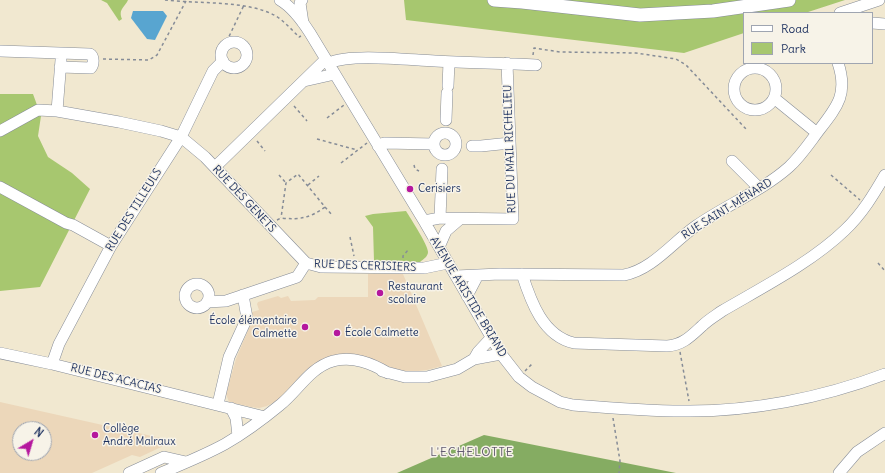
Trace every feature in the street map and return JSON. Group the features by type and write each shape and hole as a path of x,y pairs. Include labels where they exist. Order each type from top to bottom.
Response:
{"main road":[{"path":"494,0 640,15 713,11 789,0"}],"street":[{"path":"843,12 879,0"},
{"name":"AVENUE ARISTIDE BRIAND","path":"283,1 303,23 328,61 373,144 424,221 501,354 519,377 532,387 560,402 573,405 691,411 733,409 824,394 865,382 885,374"},
{"path":"300,1 303,23"},
{"path":"873,23 885,24"},
{"path":"232,42 237,42 245,48 246,58 240,66 231,67 223,61 222,51 224,47 232,42"},
{"path":"0,51 90,54 93,58 91,68 60,67"},
{"path":"57,111 61,53"},
{"path":"215,167 304,81 328,61 352,58 379,58 534,65"},
{"name":"RUE DES TILLEULS","path":"52,364 59,344 111,246 181,137 213,71 223,61"},
{"path":"443,165 434,144 436,138 442,134 445,127 449,62"},
{"name":"RUE DU MAIL RICHELIEU","path":"424,221 440,218 512,219 507,63"},
{"name":"RUE SAINT-MÉNARD","path":"456,276 522,274 624,275 632,273 648,265 696,226 759,188 788,168 800,157 833,112 842,92 842,78 838,64"},
{"path":"304,81 335,74"},
{"path":"774,98 817,134"},
{"path":"0,131 38,110 57,111 161,131 181,137"},
{"path":"445,127 465,146"},
{"name":"RUE DES GENETS","path":"181,137 215,167 306,264"},
{"path":"440,218 443,165 447,156 465,146 510,143"},
{"path":"373,144 434,144"},
{"path":"732,161 759,188"},
{"path":"522,274 532,302 545,324 553,333 565,341 574,343 667,346 679,344 692,336 722,311 820,252 855,219 874,194 885,175"},
{"path":"0,187 66,224 73,225 111,246"},
{"path":"438,246 446,231 460,219"},
{"name":"RUE DES CERISIERS","path":"207,302 226,300 297,277 306,264 321,266 424,268 448,263"},
{"path":"467,296 478,275"},
{"path":"218,404 230,357 247,318 242,295"},
{"path":"474,359 478,352 491,338"},
{"name":"RUE DES ACACIAS","path":"0,353 218,404 265,417"},
{"path":"162,473 238,436 281,405 307,378 335,367 348,365 361,366 405,377 427,377 457,369 474,359 501,354"},
{"path":"231,408 236,418 238,436"},
{"path":"839,473 858,452 885,433"},
{"path":"129,473 164,457 186,462"}],"path":[{"path":"165,0 244,5 261,9 276,16 299,37 307,35"},
{"path":"93,58 149,60 157,55 186,1"},
{"path":"224,47 244,5"},
{"path":"534,65 534,48 560,52 636,53 676,59 686,64 746,128"},
{"path":"327,118 345,104"},
{"path":"294,106 307,121"},
{"path":"317,139 357,150"},
{"path":"257,141 265,151"},
{"path":"341,163 357,150 373,144"},
{"path":"414,165 415,169 420,171"},
{"path":"281,218 286,183 298,174 332,215"},
{"path":"279,175 286,183"},
{"path":"831,175 857,198"},
{"path":"308,185 319,176"},
{"path":"277,220 281,218 294,220 305,218 325,207"},
{"path":"350,237 354,256"},
{"path":"403,261 403,256 408,250"},
{"path":"878,264 885,271"},
{"path":"679,344 691,411"},
{"path":"612,408 620,461 619,473"}],"shaded area":[{"name":"École Calmette","path":"368,274 403,274 442,366 410,372 395,369 359,355 314,365 305,371 277,401 267,406 259,408 229,402 226,394 236,359 251,323 252,312 259,310 257,304 258,302 278,296 281,298 288,296 291,301 315,300 318,297 368,297"},
{"name":"Collège André Malraux","path":"0,402 174,441 140,457 132,455 92,473 0,473"}],"green space":[{"path":"101,0 128,0 121,10 122,19 119,21 107,3"},
{"path":"404,0 845,0 808,12 743,12 743,33 684,53 406,20"},
{"path":"0,94 33,94 41,116 38,136 48,157 72,173 90,189 40,287 0,291"},
{"path":"406,211 425,244 428,252 427,256 420,262 374,261 373,227 365,216"},
{"path":"484,435 676,473 397,473"}],"water":[{"path":"133,11 163,11 167,16 155,40 147,39 131,18"}],"place":[{"name":"Cerisiers","path":"410,189"},
{"name":"Restaurant scolaire","path":"380,293"},
{"name":"École élémentaire Calmette","path":"305,327"},
{"name":"École Calmette","path":"337,333"},
{"name":"Collège André Malraux","path":"95,435"}],"district":[{"name":"L'ECHELOTTE","path":"472,453"}]}
